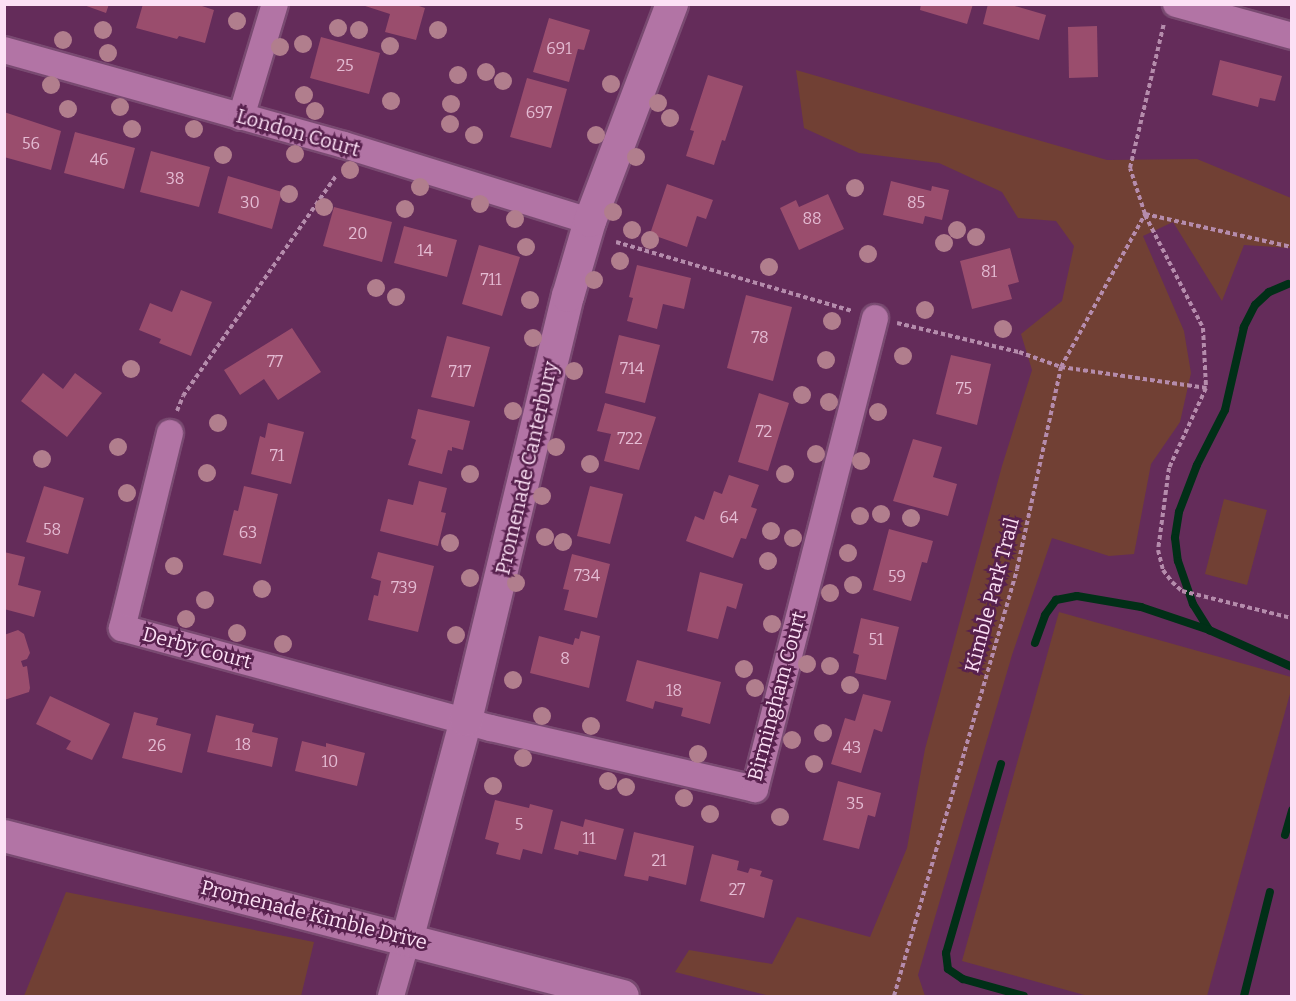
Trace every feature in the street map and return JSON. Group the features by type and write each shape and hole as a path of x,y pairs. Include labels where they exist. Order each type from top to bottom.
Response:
{"street":[{"path":"241,117 275,4"},
{"name":"Promenade Canterbury","path":"407,940 466,720 568,297 590,221 672,4"},
{"path":"1171,9 1292,36"},
{"name":"London Court","path":"4,50 344,145 590,221"},
{"name":"Birmingham Court","path":"466,720 755,789 875,318"},
{"name":"Derby Court","path":"170,433 122,628 466,720"},
{"name":"Promenade Kimble Drive","path":"4,836 623,996"},
{"path":"391,996 407,940"}],"path":[{"path":"1171,9 1130,168 1144,214 1203,328 1206,388 1169,468 1158,550 1163,570 1182,591 1291,618"},
{"path":"170,433 183,396 336,176"},
{"path":"1144,214 1292,247"},
{"name":"Kimble Park Trail","path":"894,996 1017,569 1061,367 1144,214"},
{"path":"616,242 875,318 1019,352 1061,367 1206,388"}],"shaded area":[{"path":"796,70 1107,160 1197,159 1291,198 1291,248 1244,245 1222,301 1173,222 1143,236 1184,331 1191,373 1180,422 1151,464 1134,554 1109,556 1052,538 1012,655 918,975 925,996 770,996 675,972 689,950 772,964 797,917 870,937 907,848 925,749 1002,466 1032,370 1021,334 1062,301 1074,246 1056,221 1018,218 1002,192 939,163 859,153 804,128"},
{"path":"1224,499 1267,510 1247,585 1205,574"},
{"path":"1059,612 1291,677 1291,690 1207,996 1088,996 962,961"},
{"path":"66,892 314,942 301,996 24,996"}],"building":[{"path":"81,4 109,4 106,13"},
{"path":"143,4 196,4 214,10 205,43 179,36 177,39 136,28"},
{"path":"359,4 413,4 425,8 416,40 385,32 390,14"},
{"path":"921,4 973,4 967,24 920,10"},
{"path":"988,4 1008,4 1046,15 1039,40 983,24"},
{"path":"549,18 590,30 584,50 578,49 569,82 533,72"},
{"path":"1097,26 1098,77 1069,78 1068,27"},
{"path":"321,37 380,53 369,94 310,78"},
{"path":"1220,60 1282,76 1275,101 1260,98 1258,107 1212,95"},
{"path":"708,75 743,86 725,141 722,140 714,165 686,156 694,131 690,130"},
{"path":"527,78 567,89 551,148 510,137"},
{"path":"4,112 61,131 51,170 4,157"},
{"path":"75,132 135,148 124,189 64,173"},
{"path":"151,151 210,167 199,207 140,192"},
{"path":"228,176 282,192 272,229 218,213"},
{"path":"891,181 931,191 932,186 949,190 942,220 925,216 923,224 883,215"},
{"path":"667,184 713,200 706,219 697,216 687,247 650,234"},
{"path":"828,194 844,229 799,250 780,208 796,200 799,207"},
{"path":"334,207 392,222 382,262 323,246"},
{"path":"404,226 457,240 447,277 394,263"},
{"path":"479,245 520,257 502,316 462,304"},
{"path":"1010,248 1019,282 1008,285 1012,299 972,309 960,261"},
{"path":"637,265 691,278 684,309 663,304 657,329 627,321 633,298 629,297"},
{"path":"181,290 212,302 191,356 159,343 161,339 139,330 150,303 172,312"},
{"path":"746,295 792,307 773,381 727,368"},
{"path":"292,328 321,372 278,400 264,379 240,395 224,370"},
{"path":"619,335 660,345 645,403 605,393"},
{"path":"447,336 490,347 474,407 431,397"},
{"path":"951,355 991,364 977,425 936,414"},
{"path":"43,373 63,389 75,373 102,393 67,437 21,401"},
{"path":"759,393 789,403 768,471 738,462"},
{"path":"605,403 656,417 639,470 604,461 611,434 597,431"},
{"path":"418,409 470,421 463,450 452,447 452,451 448,450 442,474 408,465 416,440 411,438"},
{"path":"268,423 304,432 291,484 251,474 260,436 265,438"},
{"path":"913,439 942,447 933,477 957,484 948,516 893,501"},
{"path":"729,475 759,485 751,507 757,509 746,539 741,538 733,558 686,541 695,516 704,520 714,491 722,494"},
{"path":"419,481 447,488 441,512 446,513 438,546 380,531 388,499 413,505"},
{"path":"44,486 84,498 68,554 26,542"},
{"path":"244,486 278,494 261,564 223,555 234,510 238,511"},
{"path":"590,486 623,494 610,544 577,536"},
{"path":"889,529 933,541 927,563 922,562 911,601 873,590"},
{"path":"4,552 25,557 18,585 41,591 34,617 4,609"},
{"path":"378,552 434,566 418,632 368,620 374,595 378,596 381,581 371,578"},
{"path":"572,554 610,564 597,618 564,610 569,590 563,589"},
{"path":"700,572 743,584 736,609 727,606 718,639 687,631"},
{"path":"861,618 899,627 886,680 855,673 859,655 853,653"},
{"path":"18,630 24,634 30,653 27,659 21,661 23,667 27,666 30,688 29,692 4,700 4,635"},
{"path":"581,631 600,636 589,688 530,673 539,636 573,645 575,638 579,639"},
{"path":"637,660 721,682 710,724 681,716 683,708 655,701 653,709 626,701"},
{"path":"863,694 891,701 882,732 874,729 861,773 831,764 845,718 855,721"},
{"path":"50,696 110,724 92,760 66,749 71,741 36,724"},
{"path":"134,712 158,718 156,725 191,734 182,773 122,758"},
{"path":"216,715 254,724 252,732 278,738 272,767 207,752"},
{"path":"302,741 326,747 326,743 365,753 357,786 295,771"},
{"path":"838,781 881,793 875,817 868,815 859,849 823,840"},
{"path":"495,800 529,808 530,804 553,810 542,854 523,849 520,860 496,854 499,843 485,839"},
{"path":"585,819 624,829 616,860 579,851 578,855 554,849 561,821 583,827"},
{"path":"634,832 694,846 686,885 649,876 648,881 624,876"},
{"path":"712,854 739,861 737,870 748,873 750,868 762,871 760,876 773,880 764,918 700,901"}],"waterway":[{"path":"1288,284 1269,292 1255,305 1244,327 1225,410 1197,465 1179,512 1175,538 1178,561 1193,604 1209,630 1292,667"},
{"path":"1035,643 1045,615 1056,600 1077,596 1141,607 1209,630"},
{"path":"1001,764 946,953 948,969 963,979 1024,996"},
{"path":"1285,835 1292,810"},
{"path":"1244,996 1270,892"}]}
